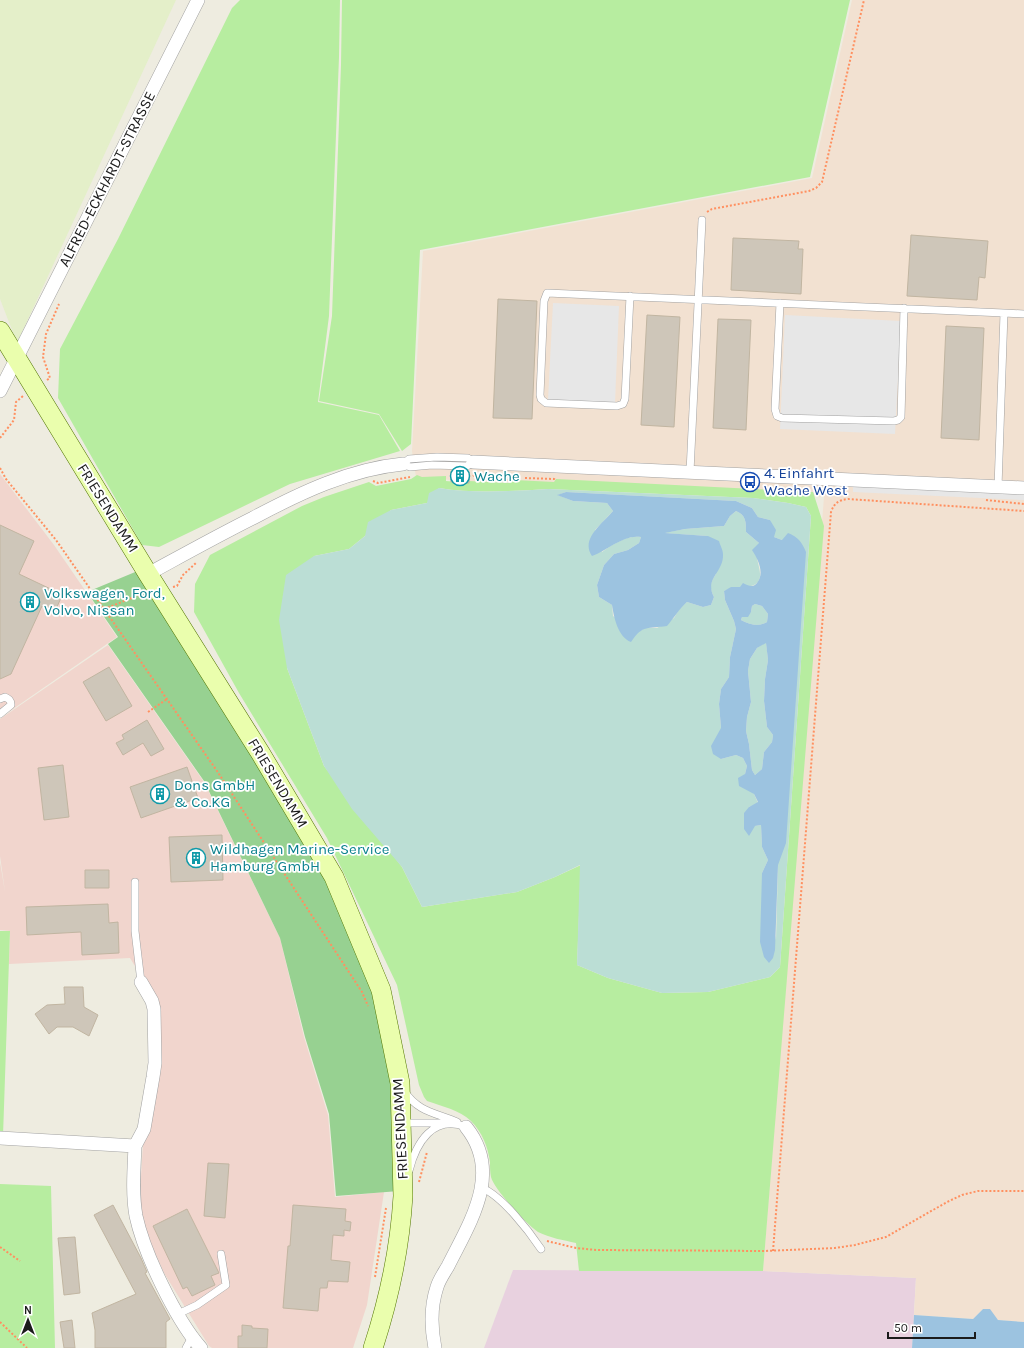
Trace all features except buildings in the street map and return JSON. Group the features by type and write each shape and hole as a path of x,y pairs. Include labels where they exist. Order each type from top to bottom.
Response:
{"main road":[{"name":"FRIESENDAMM","path":"0,316 17,358"},
{"name":"FRIESENDAMM","path":"0,331 261,754 334,877 381,990 400,1083 403,1196 395,1261 373,1348"}],"street":[{"name":"ALFRED-ECKHARDT-STRASSE","path":"0,391 198,0"},
{"path":"473,462 1024,488"},
{"path":"153,581 208,541 301,494 366,471 403,464"},
{"path":"141,982 152,1001 154,1009 155,1063 144,1129 135,1146 134,1197 136,1216 152,1262 178,1314 189,1343 201,1348"},
{"path":"435,1348 431,1317 437,1287 475,1211 482,1188 483,1175 479,1149 473,1136 466,1127"},
{"path":"0,1138 135,1146"}],"lane":[{"path":"690,472 702,220"},
{"path":"630,296 625,399 623,404 618,406 546,403 541,399 544,302 547,293 630,296 698,300 904,308 1024,314"},
{"path":"780,303 775,409 777,416 782,418 898,420 901,417 904,308"},
{"path":"998,487 1004,313"},
{"path":"403,464 410,467 432,465 468,466 473,462"},
{"path":"0,714 11,705 10,700 2,697"},
{"path":"135,882 136,931 141,982"},
{"path":"400,1083 409,1099 420,1108"},
{"path":"412,1106 450,1118 466,1127 450,1123 401,1119 403,1110 412,1106"},
{"path":"403,1196 411,1164 424,1138 433,1129 450,1123"},
{"path":"482,1188 490,1191 496,1196 530,1232 541,1249"},
{"path":"178,1314 197,1305 226,1284 221,1254"}],"path":[{"path":"702,220 705,213 712,209 809,191 816,188 822,182 864,0"},
{"path":"0,438 14,420 16,402"},
{"path":"0,468 6,478 56,540 217,771 362,992 370,1012"},
{"path":"369,480 378,483 409,477 414,474"},
{"path":"773,1251 830,528 833,506 837,502 848,499 1024,511"},
{"path":"104,609 153,581 177,586 182,575 200,560"},
{"path":"148,712 167,699"},
{"path":"530,1232 544,1240 576,1248 596,1250 773,1251 835,1248 867,1243 886,1237 962,1195 978,1191 1024,1192"},
{"path":"374,1284 386,1208"},
{"path":"0,1247 20,1261"},
{"path":"0,1322 27,1348"}],"shaded area":[{"path":"852,0 1024,0 1024,1322 998,1320 989,1309 983,1309 973,1319 914,1315 916,1278 763,1271 824,497 524,482 451,482 451,480 416,477 412,451 423,251 812,178"},
{"path":"553,303 619,306 615,403 548,400"},
{"path":"785,315 901,321 895,434 780,429"},
{"path":"0,474 54,545 117,637 0,718"},
{"path":"853,482 1024,491 1024,500 853,492"},
{"path":"439,488 466,491 548,489 753,498 806,507 811,516 780,967 770,977 708,992 662,993 608,978 577,965 580,865 517,892 422,907 402,867 352,809 324,766 287,668 279,620 286,575 314,556 349,549 365,536 368,522 391,510 427,503 429,493","holes":["566,492 736,501 752,508 758,517 770,520 774,537 782,540 776,940 762,873 768,860 762,847 761,825 755,826 749,807 758,803 745,774 747,766 743,758 736,755 721,759 719,704 721,689 729,677 730,657 736,629 725,600 724,591 727,589 751,586 759,581 760,573 757,556 759,543 746,532 745,519 736,511 730,516 724,526 685,529 663,533 708,536 716,574 711,585 711,590 714,597 711,605 703,607 687,602 680,608 674,618 657,628 645,628 638,632 613,616 612,605 599,597 597,585 604,565 614,554 628,550 639,543 641,537 631,537 625,539 615,543 602,552 595,530 613,511 607,503 573,501 558,495"]},
{"path":"566,492 736,501 752,508 758,517 770,520 776,530 774,537 782,540 788,533 797,538 806,552 786,843 778,865 775,950 773,958 769,963 764,957 760,942 762,873 768,860 762,847 761,825 755,826 749,836 744,829 744,813 749,807 758,802 754,794 739,786 738,778 745,774 747,766 743,758 736,755 721,759 713,754 711,746 721,728 719,704 721,689 729,677 730,657 736,629 725,600 724,591 731,587 740,587 743,583 752,586 757,583 761,571 752,550 759,543 746,532 745,519 736,511 730,516 724,526 685,529 665,533 708,536 719,541 723,552 721,566 711,585 714,597 711,605 703,607 687,602 667,626 646,628 639,632 631,642 627,640 620,632 615,621 612,605 599,597 597,585 604,565 614,554 628,550 639,543 641,537 622,540 592,556 589,550 591,537 613,511 607,503 573,501 557,495","holes":["755,604 762,606 768,614 767,622 754,625 741,620 742,617 748,617 752,606","766,643 768,660 764,701 767,727 773,735 772,742 764,752 762,769 755,775 752,770 746,731 747,717 751,702 748,671 750,659 757,648"]},
{"path":"755,604 762,606 768,614 767,622 754,625 741,620 742,617 751,612 752,606"},
{"path":"766,642 768,660 764,701 767,727 773,735 772,742 764,752 762,769 755,775 752,770 746,731 747,717 751,702 748,671 750,659 757,648"},
{"path":"108,645 204,782 280,938 304,1037 328,1115 335,1197 384,1192 367,1305 353,1348 212,1348 209,1346 164,1273 151,1244 139,1208 143,1144 154,1064 144,981 130,958 9,964 10,931 0,930 0,862 5,892 0,856 0,719"},
{"path":"513,1270 763,1271 916,1278 912,1348 484,1348"},
{"path":"983,1309 990,1309 998,1320 1024,1322 1024,1348 912,1348 914,1315 973,1319"}],"green space":[{"path":"0,0 176,0 17,343 0,299"},
{"path":"240,0 340,0 329,316 318,402 379,415 400,451 290,484 159,547 142,545 58,398 60,349 118,239 232,8"},
{"path":"342,0 850,0 810,177 420,250 411,444 402,451 379,414 319,401 332,316"},
{"path":"417,475 422,477 446,476 446,481 469,483 469,481 509,483 515,480 554,482 556,479 813,492 824,526 763,1271 579,1271 576,1243 538,1232 526,1222 498,1190 491,1177 490,1162 486,1145 475,1125 467,1117 427,1101 424,1097 419,1085 397,985 327,838 239,693 194,612 195,584 210,555 302,506 324,497 369,482 376,486 411,479","holes":["439,488 494,492 548,489 753,498 806,507 811,516 780,967 770,977 708,992 662,993 608,978 577,965 581,865 517,892 422,907 402,867 324,766 287,668 314,556 349,549 365,536 391,510 427,503"]},
{"path":"140,570 330,879 376,992 395,1083 399,1191 336,1196 329,1114 305,1037 280,938 204,781 108,644 118,637 87,592"},
{"path":"0,931 10,931 3,1136 0,1136"},
{"path":"0,1184 51,1186 55,1348 0,1348"}],"place":[{"name":"Wache","path":"460,476"},
{"name":"4. Einfahrt Wache West","path":"750,482"},
{"name":"Volkswagen, Ford, Volvo, Nissan","path":"30,602"},
{"name":"Dons GmbH & Co.KG","path":"160,794"},
{"name":"Wildhagen Marine-Service Hamburg GmbH","path":"196,858"}]}
